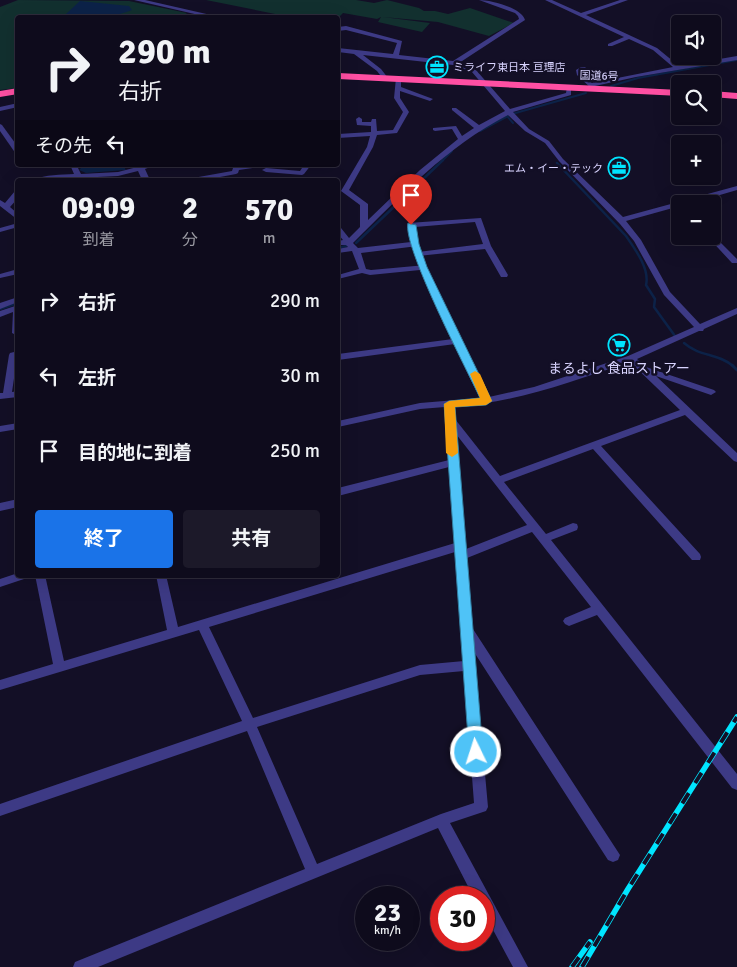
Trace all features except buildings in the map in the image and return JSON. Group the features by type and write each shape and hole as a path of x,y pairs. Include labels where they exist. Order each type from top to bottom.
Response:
{"highway":[{"name":"国道6号","path":"340,76 385,78 397,84 483,83 569,88 594,87 671,92"},
{"path":"0,94 15,92"},
{"path":"721,95 737,96"}],"street":[{"path":"137,0 209,15"},
{"path":"454,63 522,20 521,15 517,12 482,0"},
{"path":"492,4 499,0"},
{"path":"548,0 655,48 678,68"},
{"path":"581,15 626,0"},
{"path":"171,6 177,3"},
{"path":"340,29 346,28 400,42 396,56"},
{"path":"610,45 630,37"},
{"path":"340,50 454,63 474,71 508,112 527,130 547,142 561,160 621,220 637,240 667,293 700,329"},
{"path":"357,53 379,70 385,78"},
{"path":"583,68 578,71 579,74 594,87 678,68 737,58"},
{"path":"340,136 395,132 406,112 397,98 397,84 430,99"},
{"path":"353,247 364,227 449,147 478,128 508,112 568,94 569,88"},
{"path":"0,109 15,106"},
{"path":"454,109 478,128"},
{"path":"359,119 359,124 373,122 374,135 370,147 345,190 364,204 364,227"},
{"path":"0,126 15,148"},
{"path":"435,130 454,127 462,139"},
{"path":"74,167 78,176"},
{"path":"58,178 118,174 147,167"},
{"path":"202,178 250,167"},
{"path":"266,168 302,173 306,167"},
{"path":"141,169 145,178"},
{"path":"712,195 737,188"},
{"path":"15,195 3,205 15,215"},
{"path":"621,220 671,206"},
{"path":"486,401 423,267 411,225 478,220 487,246 504,275"},
{"path":"0,230 15,226"},
{"path":"340,232 353,247 363,270"},
{"path":"340,244 353,247"},
{"path":"340,250 353,247 415,244"},
{"path":"720,245 735,261"},
{"path":"418,254 487,246"},
{"path":"340,276 363,270 370,273 423,267"},
{"path":"0,275 15,272"},
{"path":"0,306 15,300"},
{"path":"0,314 15,308"},
{"path":"340,424 420,406 486,401 536,390 631,358 737,311"},
{"path":"340,357 459,341"},
{"path":"4,396 13,355 15,355"},
{"path":"631,358 737,459"},
{"path":"642,369 711,392"},
{"path":"80,967 313,871 441,820 481,807 449,404"},
{"path":"498,480 687,412"},
{"path":"451,421 737,784"},
{"path":"0,429 15,426"},
{"path":"596,445 696,557"},
{"path":"340,491 453,462"},
{"path":"0,507 15,503"},
{"path":"0,685 173,631 461,551 534,527"},
{"path":"544,539 573,527"},
{"path":"0,583 15,578"},
{"path":"41,578 59,667"},
{"path":"162,578 173,631"},
{"path":"569,621 599,609"},
{"path":"202,624 250,724 313,871"},
{"path":"467,631 614,855"},
{"path":"0,810 250,724 420,670 470,665"},
{"path":"441,820 476,886"},
{"path":"495,920 521,967"}],"green space":[{"path":"18,0 129,1 187,13 184,15 15,15 15,88 0,90 0,7"},
{"path":"206,0 356,0 374,3 387,0 424,11 448,14 470,8 514,23 489,36 438,22 383,17 430,23 422,32 378,22 381,17 377,19 343,13 340,16 280,15"}],"water":[{"path":"80,1 129,6 132,10 116,15 66,14"},
{"path":"82,167 124,167 126,170 86,173 79,170"}],"waterway":[{"path":"611,86 638,78 737,60"},
{"path":"512,114 586,93"},
{"path":"480,131 507,116"},
{"path":"507,116 513,123"},
{"path":"443,160 452,151"},
{"path":"356,243 443,160"},
{"path":"557,163 630,241 644,266 647,279 646,285 655,299 654,307 675,336"},
{"path":"340,248 346,246"},
{"path":"0,309 15,304"},
{"path":"684,343 696,351 721,359 733,366"},
{"path":"733,366 737,370"}],"railway":[{"path":"582,967 628,889 737,717"},
{"path":"572,967 590,942"}],"slow traffic":[{"path":"452,453 449,404 486,401 475,374"}],"place":[{"name":"ミライフ東日本 亘理店","path":"437,67"},
{"name":"エム・イー・テック","path":"619,168"},
{"name":"まるよし 食品ストアー","path":"619,345"}],"route":[{"path":"411,225 423,267 473,369 486,401 449,404 476,752"}]}
